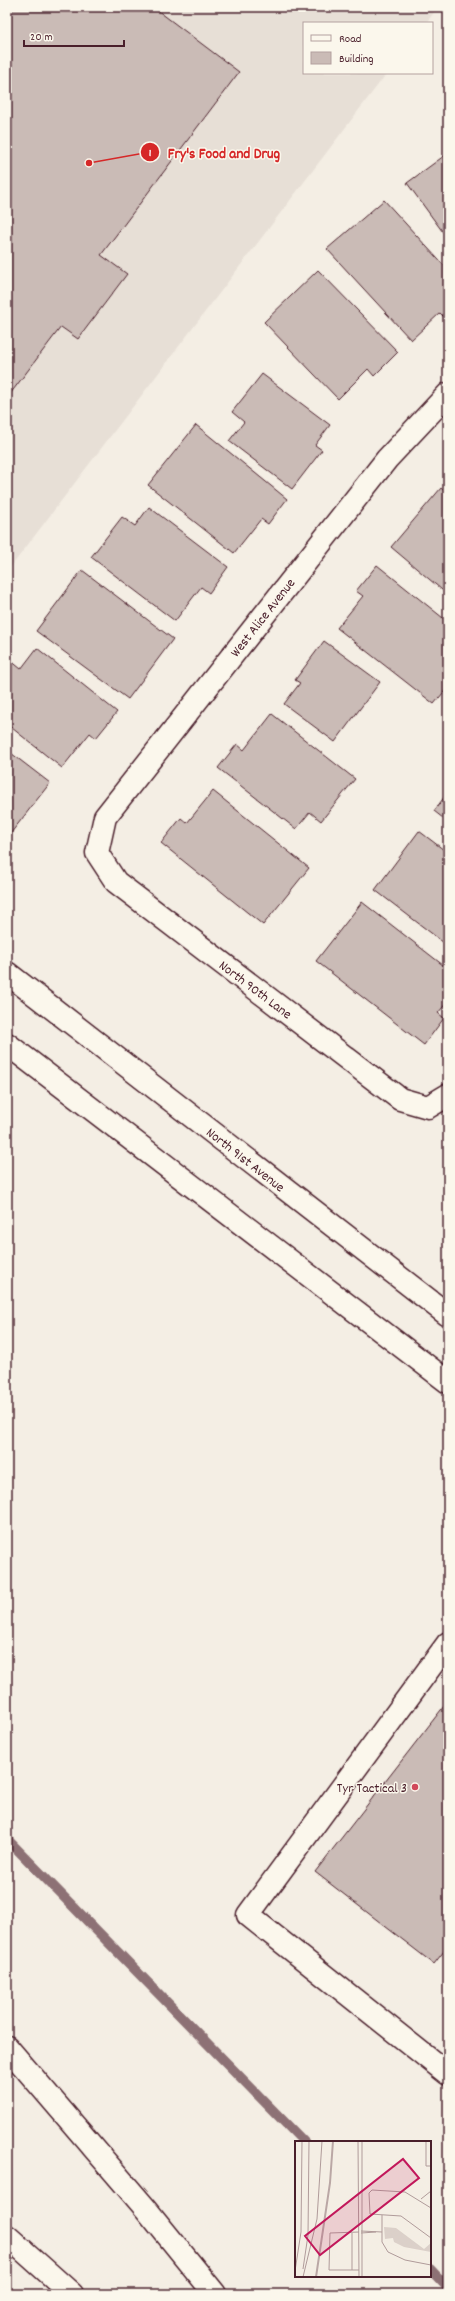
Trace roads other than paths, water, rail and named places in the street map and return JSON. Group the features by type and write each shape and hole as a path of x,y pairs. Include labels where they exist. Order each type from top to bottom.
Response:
{"main road":[{"name":"West Alice Avenue","path":"97,853 105,817 387,459 448,394"},
{"name":"North 90th Lane","path":"97,853 116,882 400,1099 428,1107 448,1094"},
{"name":"North 91st Avenue","path":"7,973 448,1315"},
{"path":"7,1044 448,1382"},
{"path":"448,1643 248,1915 448,2074"},
{"path":"7,2047 146,2209 215,2294"},
{"path":"7,2236 72,2294"}],"waterway":[{"path":"7,1839 303,2141"},
{"path":"431,2270 448,2288"}],"place":[{"name":"Fry's Food and Drug","path":"89,163"},
{"name":"Tyr Tactical 3","path":"415,1787"}]}
